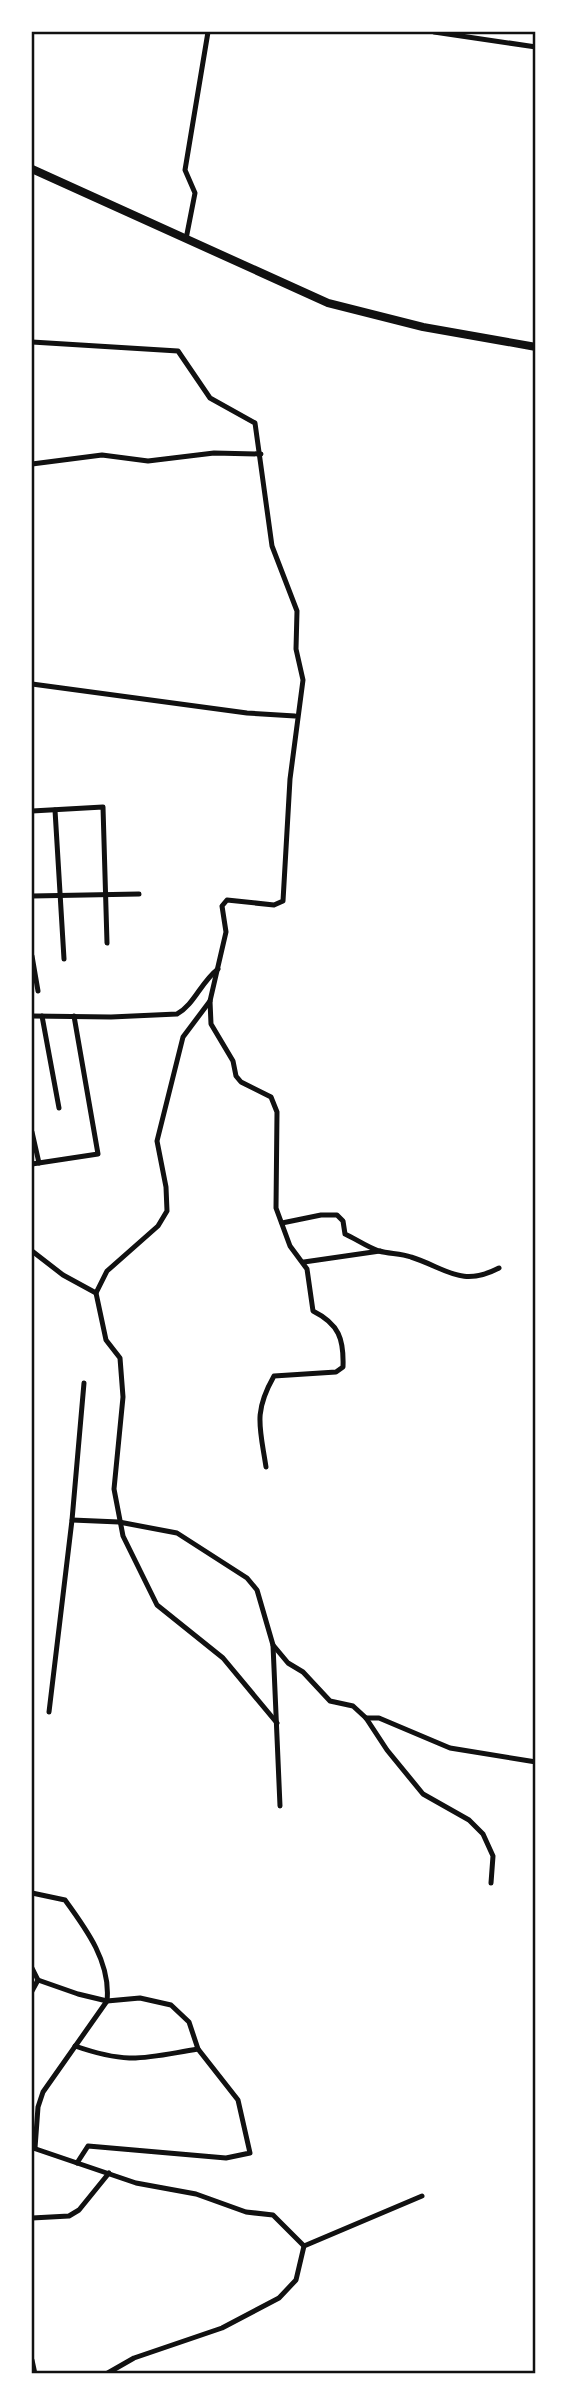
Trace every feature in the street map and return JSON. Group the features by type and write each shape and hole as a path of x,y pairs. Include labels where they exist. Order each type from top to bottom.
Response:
{"main road":[{"path":"32,169 328,303 423,327 536,347"}],"street":[{"path":"186,239 195,193 185,170 208,32"},
{"path":"434,32 536,47"},
{"path":"32,342 178,351 210,398 255,423 272,546 297,611 296,654 303,680 295,716 283,901 274,905 227,900 222,906 226,932 210,1001 211,1024 233,1062 236,1076 241,1082 271,1097 277,1112 276,1197 282,1223 290,1246 304,1262 312,1291 313,1311 339,1329 344,1348 342,1367 336,1372 274,1376 260,1403 266,1467"},
{"path":"32,464 102,455 148,461 214,453 261,454"},
{"path":"32,684 247,713 295,716"},
{"path":"32,811 103,807 106,836 104,894 107,943"},
{"path":"55,810 64,958"},
{"path":"32,896 139,894"},
{"path":"32,956 38,990"},
{"path":"32,1016 177,1013 185,1009 204,979 218,970"},
{"path":"210,1001 183,1037 157,1141 166,1187 167,1211 158,1226 107,1270 96,1293 106,1340 120,1358 123,1397 114,1489 119,1522 138,1571 157,1605 223,1658 277,1723"},
{"path":"43,1016 59,1108"},
{"path":"32,1132 35,1163 97,1154 74,1016"},
{"path":"282,1223 321,1215 337,1215 343,1221 345,1234 380,1251 415,1257 457,1276 488,1273 499,1268"},
{"path":"32,1251 63,1275 96,1293"},
{"path":"304,1262 380,1251"},
{"path":"49,1712 72,1520 84,1383"},
{"path":"72,1520 119,1522 177,1533 247,1578 257,1590 273,1645 280,1806"},
{"path":"273,1645 288,1663 303,1672 330,1701 353,1706 366,1718 387,1750 424,1794 469,1820 483,1834 493,1856 491,1883"},
{"path":"366,1718 379,1718 450,1748 536,1762"},
{"path":"32,1893 65,1900 86,1927 109,1983 107,2001 43,2092 38,2107 33,2148 136,2183 196,2194 246,2212 273,2215 304,2246"},
{"path":"32,1968 38,1980 107,2001 140,1998 171,2005 189,2022 198,2049 238,2100 250,2153 226,2158 88,2146 77,2163"},
{"path":"32,1991 38,1980"},
{"path":"75,2046 110,2058 143,2060 198,2049"},
{"path":"32,2218 69,2216 79,2210 109,2173"},
{"path":"304,2246 422,2196"},
{"path":"106,2374 134,2358 222,2328 279,2298 296,2280 304,2246"},
{"path":"32,2360 35,2374"}]}
